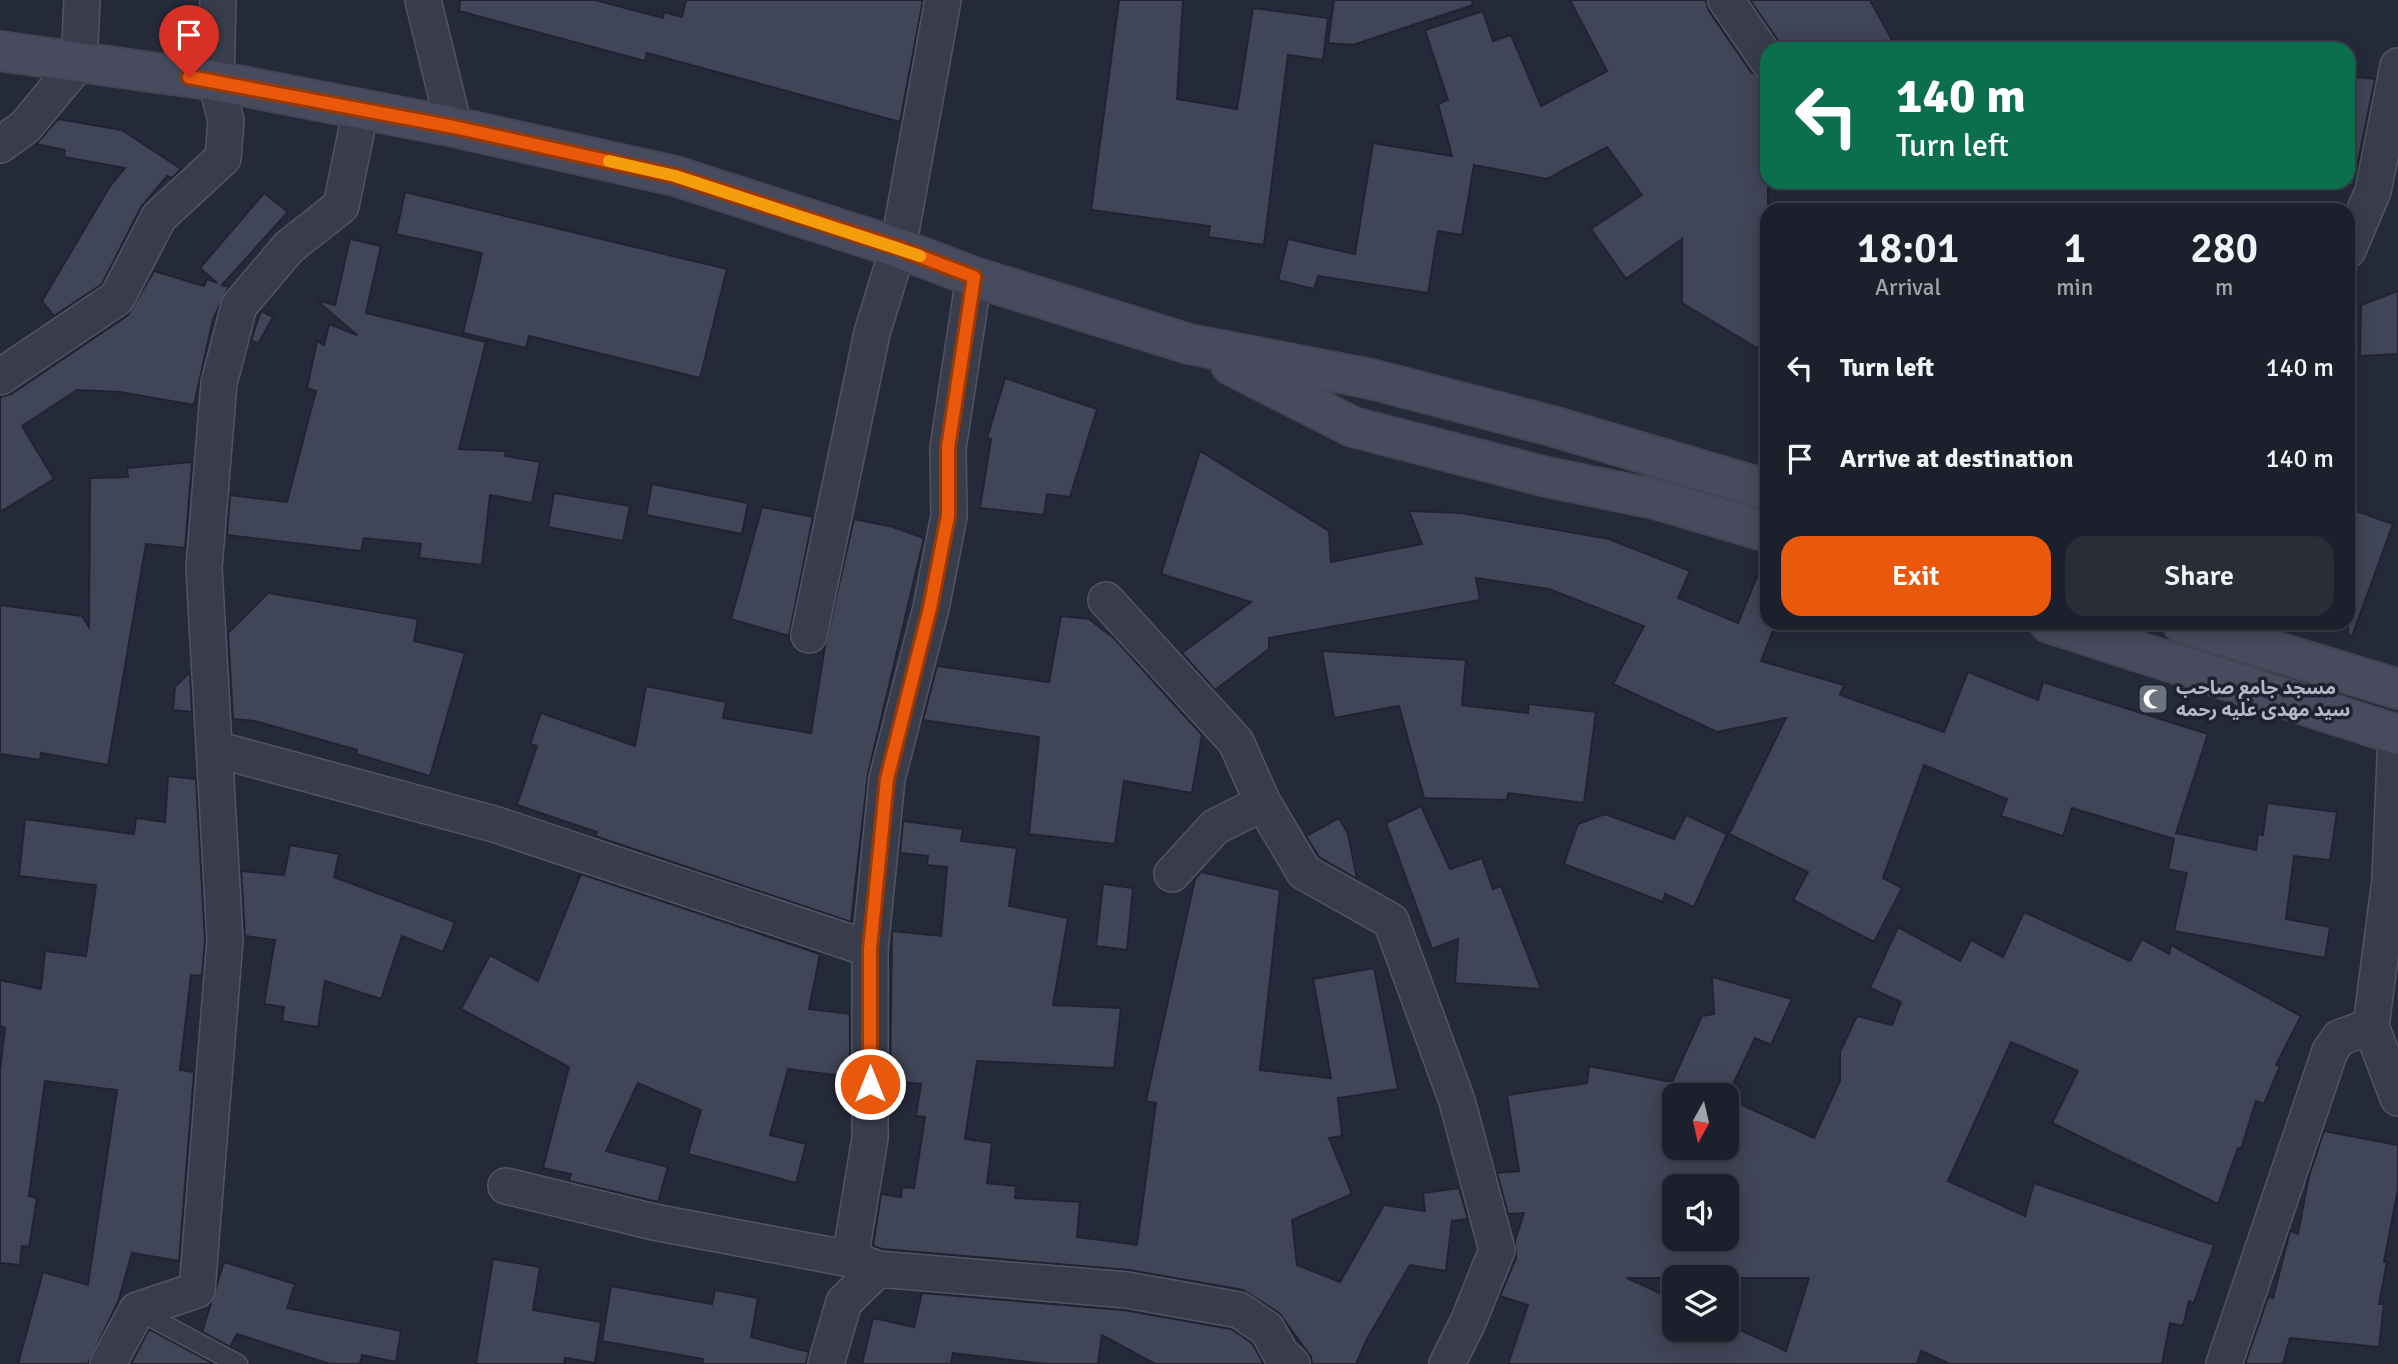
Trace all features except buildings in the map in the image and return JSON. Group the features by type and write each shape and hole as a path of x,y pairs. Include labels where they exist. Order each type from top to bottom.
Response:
{"main road":[{"path":"0,51 216,81 454,127 675,176 898,248 974,277 1189,344 1371,379 1552,426 1760,488"},
{"path":"1189,344 1353,427 1547,477 1659,500 1760,530"},
{"path":"2071,630 2397,735"},
{"path":"2208,630 2398,690"}],"street":[{"path":"0,145 25,127 79,62 82,0"},
{"path":"0,377 117,298 159,217 223,158 226,121 216,81 218,0"},
{"path":"423,0 454,127"},
{"path":"809,635 872,333 898,248 943,0"},
{"path":"1726,0 1760,49"},
{"path":"2355,233 2373,191 2398,66"},
{"path":"108,1364 137,1310 197,1290 225,940 204,568 219,383 239,306 289,247 341,206 361,109"},
{"path":"826,1364 844,1302 864,1264 870,1138 870,949 887,779 930,608 948,516 948,448 974,277"},
{"path":"1107,600 1236,742 1263,803 1304,872 1391,921 1457,1101 1497,1250 1468,1322 1447,1364"},
{"path":"2397,735 2390,880 2371,1026 2398,1098"},
{"path":"215,749 494,824 870,949"},
{"path":"1172,874 1215,827 1263,803"},
{"path":"2224,1364 2330,1051 2339,1038 2371,1026"},
{"path":"506,1186 654,1222 864,1264 1127,1290 1239,1310 1267,1329 1281,1354 1292,1364"}],"lane":[{"path":"137,1310 238,1364"}],"slow traffic":[{"path":"609,161 675,176 920,256"}],"place":[{"name":"مسجد جامع صاحب سید مهدی علیه رحمه","path":"2153,699"}],"route":[{"path":"189,77 454,127 675,176 898,248 974,277 948,448 948,516 930,608 887,779 870,949 870,1084"}]}
